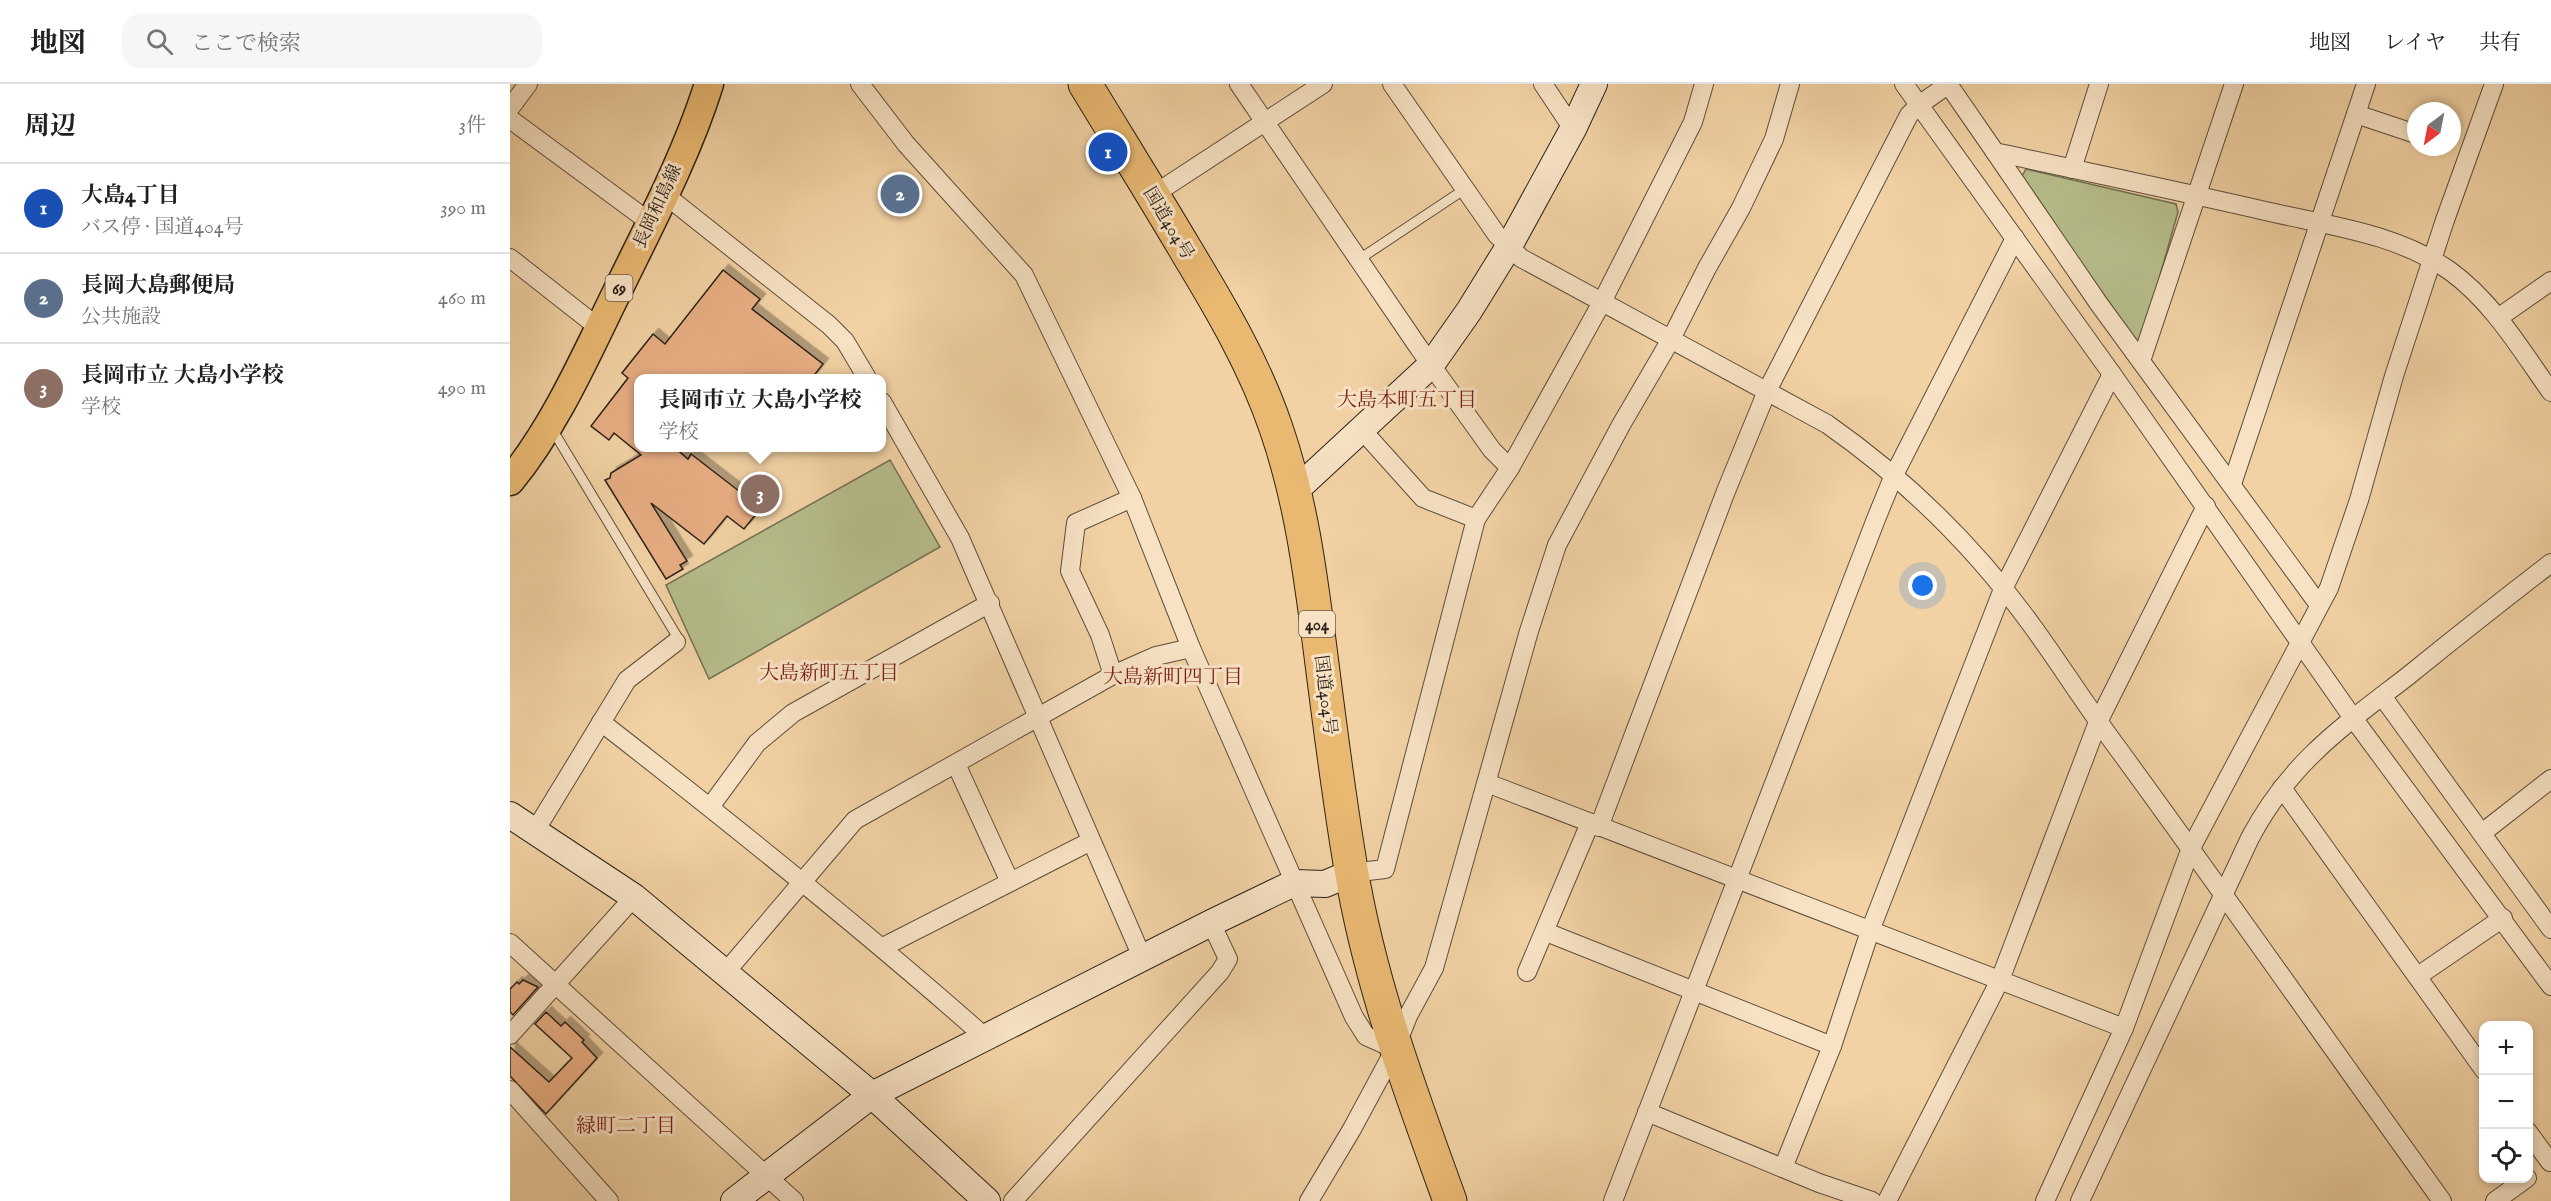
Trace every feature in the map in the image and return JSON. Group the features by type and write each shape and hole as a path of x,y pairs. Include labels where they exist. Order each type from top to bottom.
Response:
{"highway":[{"name":"国道404号","path":"1085,84 1218,304 1250,365 1276,427 1295,491 1308,550 1338,784 1352,873 1368,948 1395,1049 1450,1201"}],"main road":[{"name":"長岡和島線","path":"510,481 549,425 651,223 664,194 702,86"}],"street":[{"path":"510,108 528,84"},
{"path":"860,84 906,144 1024,275 1132,498 1191,648 1354,1017 1366,1036 1395,1049"},
{"path":"1239,84 1431,364 1492,450 1510,468"},
{"path":"1153,195 1323,84"},
{"path":"1392,84 1508,248 1521,258 1670,341 1827,424 1894,475 1927,504 1970,548 2032,626 2098,722 2191,848 2257,944 2442,1201"},
{"path":"1543,84 1573,129"},
{"path":"1295,491 1431,364 1469,311 1508,248 1573,129 1594,84"},
{"path":"734,1201 872,1095 1211,922 1294,884 1325,884 1352,873 1385,869 1476,519 1510,468 1602,302 1693,122 1704,84"},
{"path":"1309,1201 1352,1129 1395,1049 1408,1016 1434,968 1542,586 1557,545 1621,425 1670,341 1774,139 1790,84"},
{"path":"1904,84 2206,506 2353,718 2503,918 2551,986"},
{"path":"1527,972 1595,825 1767,391 1909,115 1949,84 2060,249 2319,605"},
{"path":"2072,169 2099,84"},
{"path":"2141,361 2234,84"},
{"path":"2232,484 2366,84"},
{"path":"2461,147 2494,84"},
{"path":"2356,114 2407,131"},
{"path":"510,119 651,223"},
{"path":"1995,152 2388,239 2433,260 2470,288 2498,318 2551,392"},
{"path":"2045,1201 2124,1028 2191,848 2329,588 2356,511 2394,376 2433,260 2458,156"},
{"path":"664,194 830,325 845,341 865,374"},
{"path":"1613,1201 1894,475 2015,238"},
{"path":"510,258 599,328"},
{"path":"2498,318 2551,280"},
{"path":"1783,1168 1832,1046 1870,931 2003,589 2112,374"},
{"path":"886,409 960,538 1143,957"},
{"path":"1362,430 1424,498 1476,519"},
{"path":"1113,675 1100,635 1070,571 1076,523 1132,498"},
{"path":"1887,1201 2000,980 2098,722 2206,506"},
{"path":"2080,1201 2255,828 2282,788 2306,759 2353,718 2551,562"},
{"path":"710,807 757,743 786,719 990,603"},
{"path":"535,831 627,680 676,642"},
{"path":"725,973 855,820 1113,675 1156,656 1191,648"},
{"path":"2382,696 2551,929"},
{"path":"601,722 883,947 986,1038"},
{"path":"956,764 1010,882"},
{"path":"2482,833 2551,778"},
{"path":"1487,783 2124,1028"},
{"path":"2282,788 2479,1063"},
{"path":"510,815 634,897 872,1095 987,1201"},
{"path":"883,947 1092,841"},
{"path":"510,1035 634,897"},
{"path":"2418,976 2503,918"},
{"path":"1013,1201 1220,972 1228,959 1211,922"},
{"path":"1545,932 1832,1046"},
{"path":"510,943 794,1201"},
{"path":"510,1090 609,1201"},
{"path":"1647,1112 1783,1168 1872,1201"},
{"path":"2533,1137 2551,1162 2533,1175"},
{"path":"2495,1201 2521,1183"}],"lane":[{"path":"1358,260 1465,189"},
{"path":"549,425 678,638 676,642"}],"green space":[{"path":"2026,169 2176,204 2178,212 2140,346 2021,178"},
{"path":"890,460 940,547 709,679 666,585"}],"building":[{"path":"723,270 760,299 752,309 823,364 815,374 634,374 634,449 614,433 609,440 591,426 628,378 622,373 653,334 665,344"},
{"path":"637,452 680,452 688,459 691,454 761,508 744,529 727,516 704,544 651,503 687,561 680,565 683,569 666,579 605,480 610,478 611,473 641,455"},
{"path":"523,980 538,987 513,1015 510,1012 510,989"},
{"path":"546,1012 561,1026 565,1022 584,1040 582,1042 597,1058 546,1114 510,1076 510,1047 549,1082 572,1058 535,1024"}],"place":[{"name":"大島4丁目","path":"1108,152"},
{"name":"長岡大島郵便局","path":"900,194"},
{"name":"長岡市立 大島小学校","path":"760,494"}],"district":[{"name":"大島本町五丁目","path":"1407,399"},
{"name":"大島新町五丁目","path":"829,672"},
{"name":"大島新町四丁目","path":"1173,676"},
{"name":"緑町二丁目","path":"626,1125"}]}
